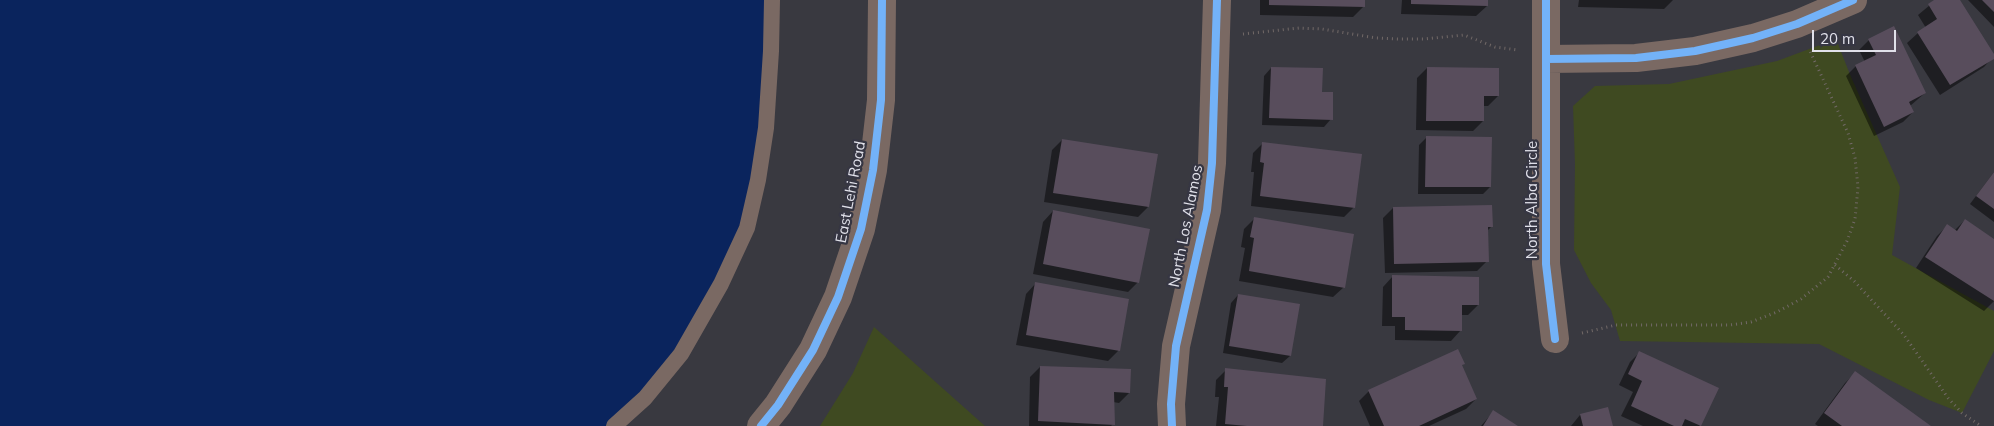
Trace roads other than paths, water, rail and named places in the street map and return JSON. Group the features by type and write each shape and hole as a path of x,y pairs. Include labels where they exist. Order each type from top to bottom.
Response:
{"street":[{"name":"East Lehi Road","path":"762,426 778,405 813,350 838,297 861,230 873,170 880,100 882,0"},
{"name":"North Los Alamos","path":"1172,426 1171,404 1176,346 1207,210 1212,162 1217,0"},
{"name":"North Alba Circle","path":"1546,0 1546,264 1555,339"},
{"path":"1546,55 1636,58 1695,51 1753,38 1797,24 1853,0"}],"lane":[{"path":"614,426 645,398 681,354 721,284 747,228 758,180 766,128 772,0"}],"water":[{"path":"0,0 772,0 771,51 747,228 681,354 614,426 0,426"}]}
